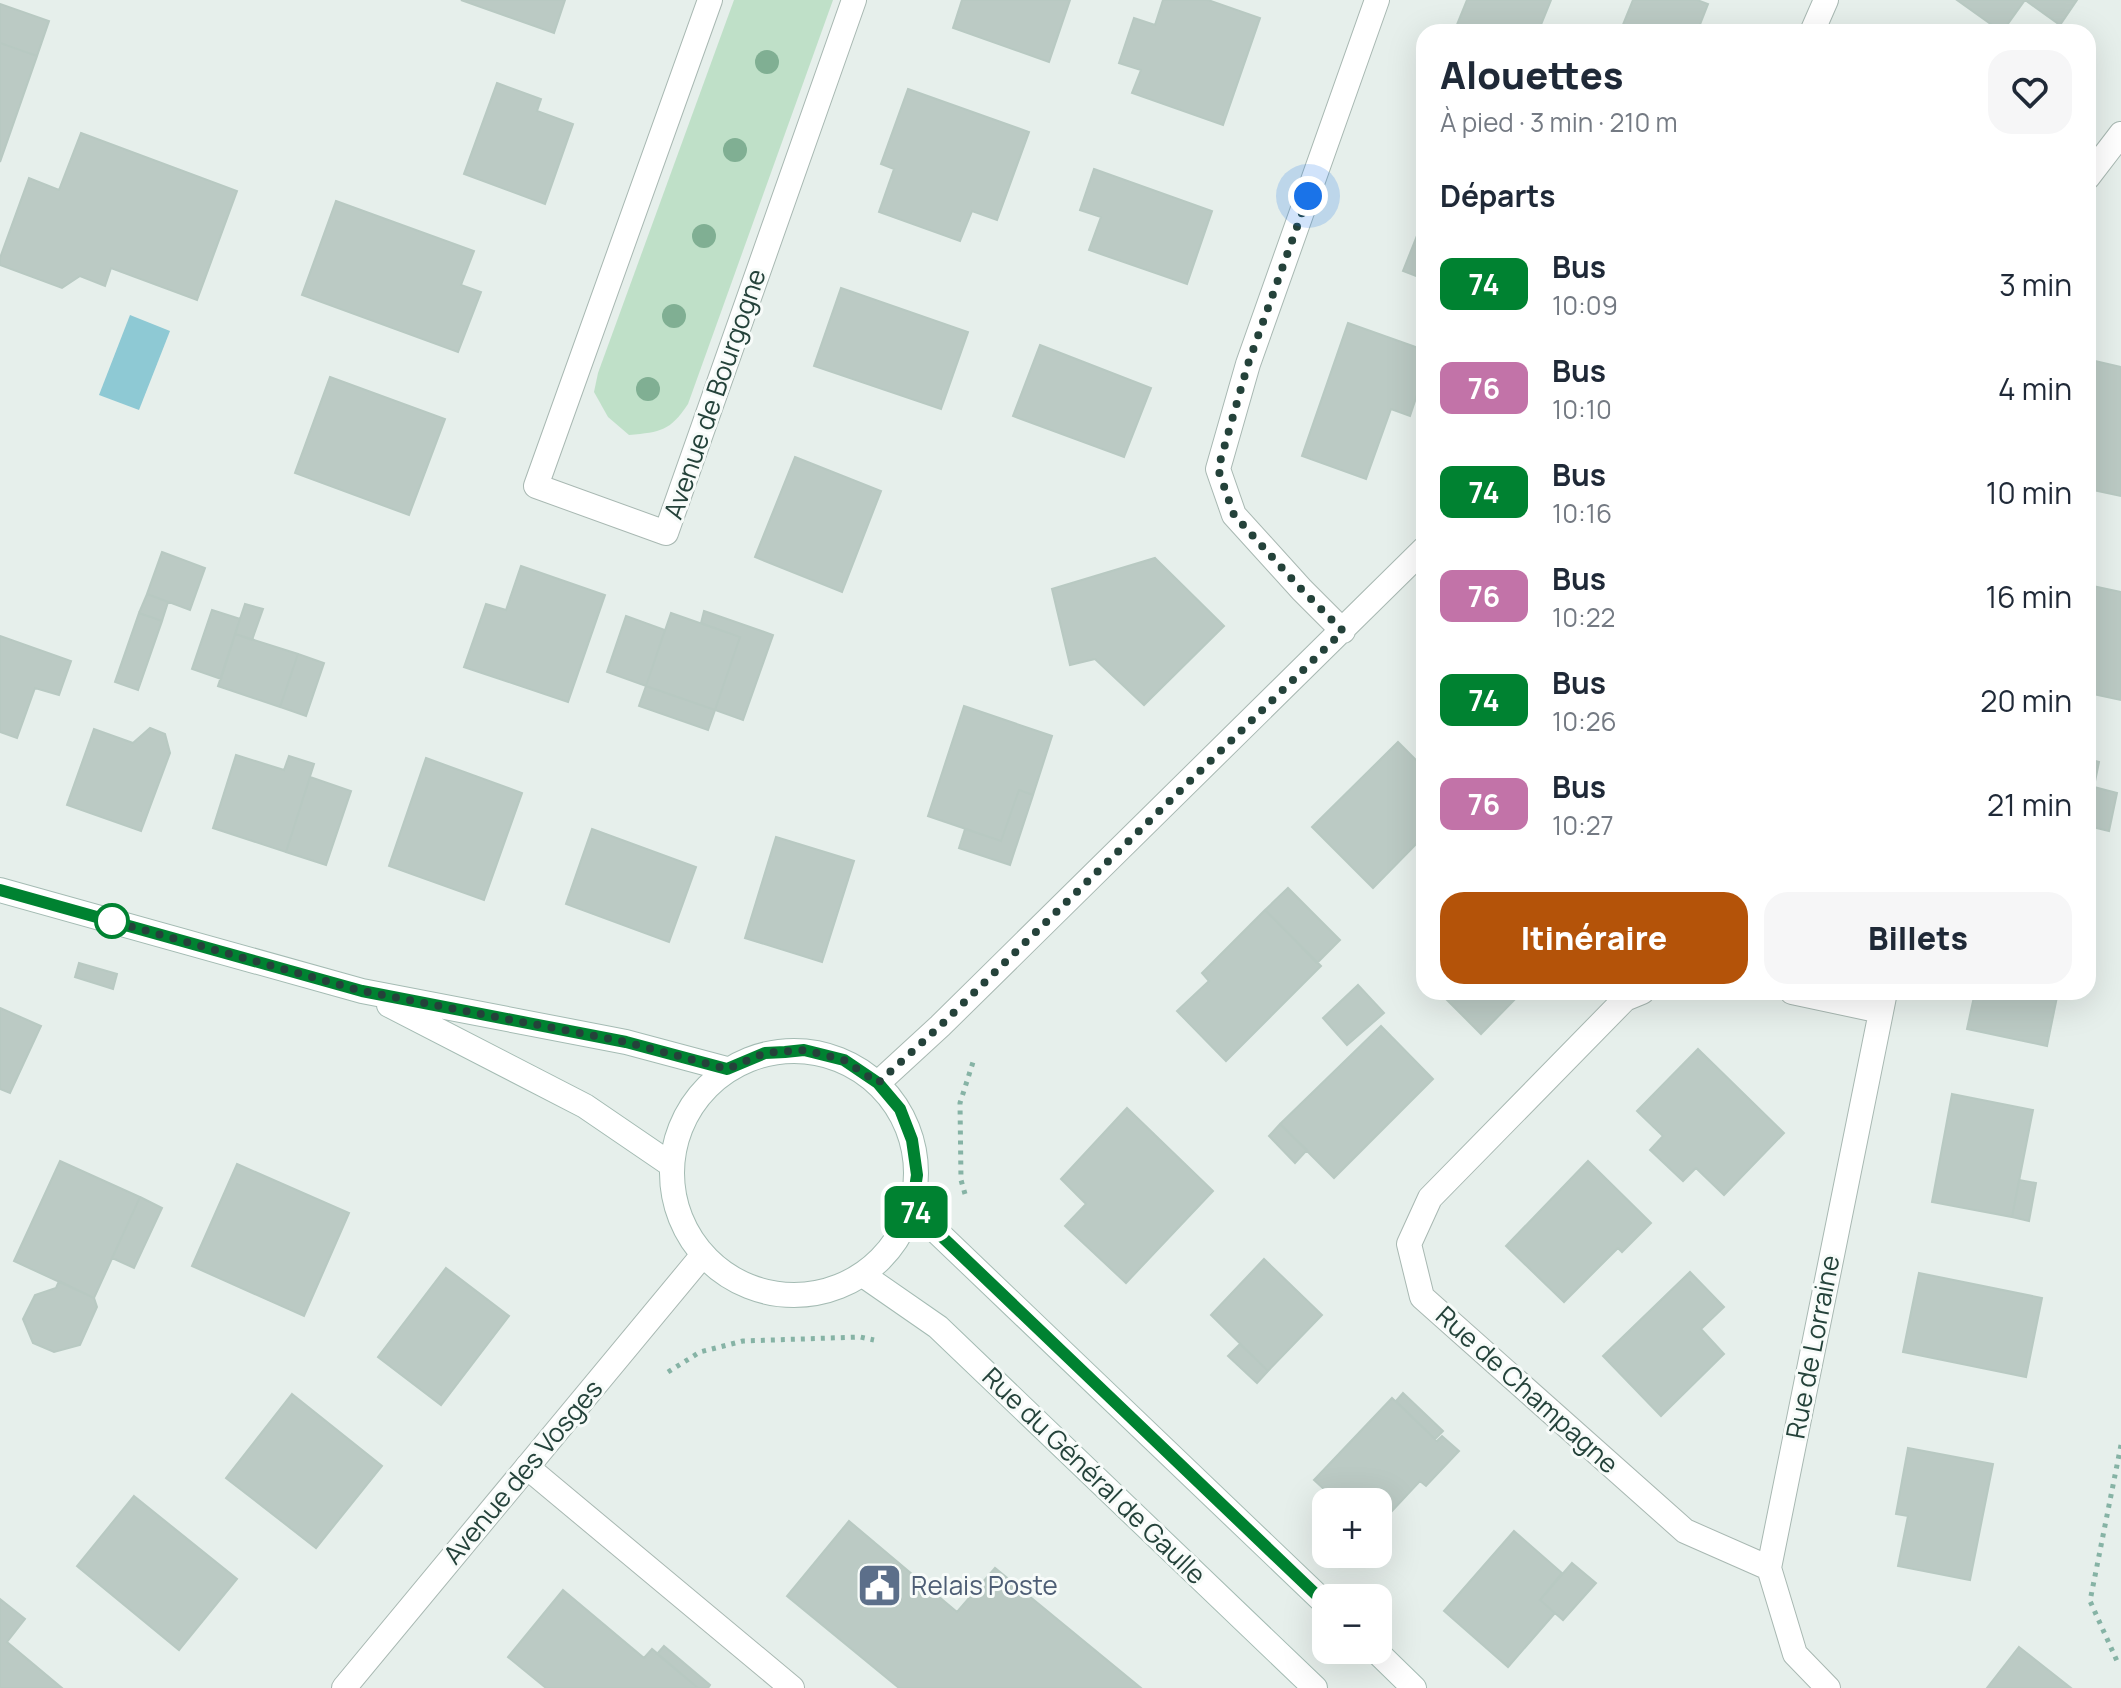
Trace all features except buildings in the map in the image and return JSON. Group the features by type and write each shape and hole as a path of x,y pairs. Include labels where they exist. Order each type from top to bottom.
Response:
{"street":[{"name":"Avenue de Bourgogne","path":"710,0 536,486 666,533 854,0"},
{"path":"1343,631 1234,515 1218,469 1248,364 1377,0"},
{"path":"1816,24 1826,0"},
{"path":"2096,167 2121,134"},
{"path":"878,1083 952,1015 1416,557"},
{"path":"0,890 362,991 626,1042 727,1069"},
{"path":"362,991 585,1106 670,1164"},
{"name":"Rue de Champagne","path":"1624,1000 1430,1198 1409,1244 1422,1297 1685,1531 1769,1568"},
{"name":"Rue de Lorraine","path":"1828,1688 1795,1654 1769,1568 1883,1001"},
{"path":"804,1050 844,1060 878,1083 900,1109 912,1140 917,1175 912,1208 893,1246 863,1275 830,1291 796,1297 761,1292 739,1283 702,1256 681,1224 670,1164 684,1117 702,1090 727,1069 765,1053 804,1050"},
{"path":"912,1208 1312,1591"},
{"name":"Avenue des Vosges","path":"344,1688 702,1256"},
{"name":"Rue du Général de Gaulle","path":"863,1275 938,1327 1315,1688"},
{"path":"527,1467 792,1688"},
{"path":"1389,1664 1414,1688"}],"path":[{"path":"625,1349 656,1379 700,1352 743,1341 860,1337 881,1342"},
{"path":"2121,1445 2090,1601 2121,1664"}],"green space":[{"path":"734,0 833,0 688,404 670,425 649,433 629,435 608,417 594,392 598,373"}],"water":[{"path":"130,315 170,331 139,410 99,395"}],"bus line":[{"name":"74","path":"0,890 362,991 626,1042 727,1069 765,1053 804,1050 844,1060 878,1083 900,1109 912,1140 917,1175 912,1208 1312,1591"}],"place":[{"name":"Relais Poste","path":"880,1586"}],"route":[{"path":"112,921 108,920 362,991 626,1042 727,1069 765,1053 804,1050 844,1060 878,1083 1343,631 1234,515 1218,469 1248,364 1308,196"}]}
